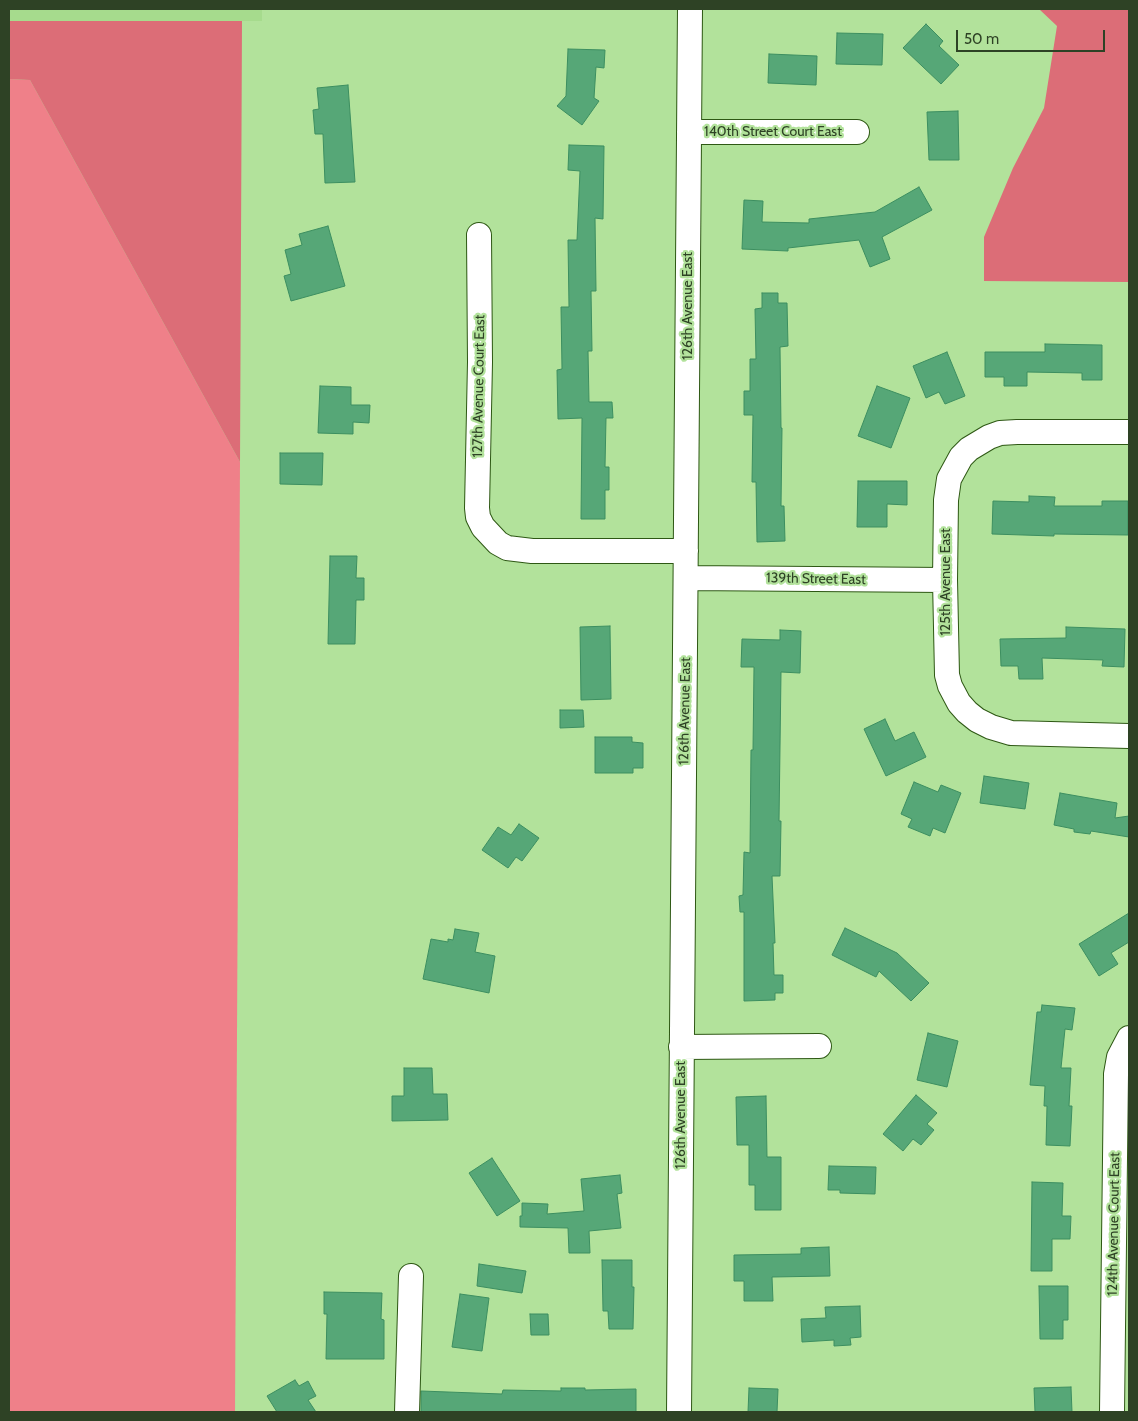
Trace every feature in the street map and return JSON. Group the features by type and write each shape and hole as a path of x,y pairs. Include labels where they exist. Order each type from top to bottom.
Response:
{"street":[{"name":"126th Avenue East","path":"679,1412 690,9"},
{"name":"140th Street Court East","path":"689,132 857,132"},
{"name":"127th Avenue Court East","path":"480,235 480,362 476,508 478,517 489,534 498,543 508,548 532,551 686,551"},
{"name":"125th Avenue East","path":"1129,432 1017,432 989,437 969,449 961,457 949,480 946,500 945,580 946,662 950,686 959,703 967,712 991,727 1011,733 1129,736"},
{"name":"139th Street East","path":"686,578 945,580"},
{"name":"124th Avenue Court East","path":"1112,1412 1116,1074 1119,1057 1129,1038"},
{"path":"682,1047 819,1046"},
{"path":"407,1412 411,1276"}],"shaded area":[{"path":"9,9 262,9 262,21 9,21"},
{"path":"1039,9 1129,9 1129,282 984,281 984,237 1013,168 1044,108 1057,26"},
{"path":"9,21 242,21 240,462 30,80 9,79"},
{"path":"9,79 30,80 240,462 235,1412 9,1412"}],"building":[{"path":"926,24 943,41 939,46 959,65 941,84 903,48"},
{"path":"837,33 883,34 882,65 836,64"},
{"path":"568,49 605,50 604,68 596,67 594,98 599,101 582,125 557,106 566,96"},
{"path":"769,54 817,56 816,85 768,83"},
{"path":"348,85 355,182 325,183 323,134 315,134 313,110 319,109 317,88"},
{"path":"958,111 959,160 929,160 927,112"},
{"path":"569,145 604,146 603,219 595,218 596,291 591,291 592,351 588,351 589,402 612,402 613,418 606,418 605,467 609,467 609,490 605,490 605,519 581,519 582,418 558,419 557,370 562,369 561,307 569,307 568,240 577,240 580,171 568,170"},
{"path":"919,187 932,210 882,237 890,259 870,267 859,240 788,248 788,251 742,249 744,200 763,201 762,222 809,223 809,219 875,212"},
{"path":"328,226 345,286 291,301 284,276 291,274 285,250 302,245 299,234"},
{"path":"762,293 778,293 778,303 787,303 788,346 780,347 781,506 784,506 785,541 757,542 756,482 752,482 753,415 744,415 744,391 750,391 750,359 756,359 755,309 762,308"},
{"path":"1045,344 1102,345 1102,380 1082,380 1082,373 1027,372 1027,386 1004,386 1004,377 985,377 985,352 1045,352"},
{"path":"947,352 965,396 945,404 939,392 926,398 913,366"},
{"path":"320,386 351,387 351,405 370,405 369,423 353,422 353,434 318,433"},
{"path":"877,386 910,398 891,448 858,436"},
{"path":"280,453 323,453 322,485 280,484"},
{"path":"858,481 907,481 907,505 887,504 887,527 857,527"},
{"path":"1029,496 1055,497 1054,506 1102,506 1102,501 1128,501 1128,535 1054,534 1054,536 992,534 993,501 1029,502"},
{"path":"330,556 357,556 356,578 364,578 364,600 356,600 355,644 328,644"},
{"path":"610,626 611,699 581,700 580,627"},
{"path":"1066,627 1125,629 1124,667 1102,666 1103,660 1042,658 1043,679 1019,679 1018,666 1001,666 1000,639 1066,638"},
{"path":"780,630 801,631 800,673 781,672 780,876 772,876 775,943 773,943 774,975 783,975 783,993 775,993 775,1000 744,1001 744,912 740,912 739,896 743,895 744,852 750,853 754,667 741,667 742,639 780,640"},
{"path":"560,710 583,710 584,727 560,728"},
{"path":"885,719 895,741 914,732 926,757 886,776 864,729"},
{"path":"595,737 632,737 632,742 643,743 643,768 633,768 633,773 595,773"},
{"path":"984,776 1029,783 1025,809 980,803"},
{"path":"914,782 938,792 941,785 961,793 945,833 933,828 930,836 908,827 912,819 901,814"},
{"path":"1060,793 1117,803 1115,818 1129,816 1129,837 1091,831 1090,834 1074,832 1074,829 1054,825"},
{"path":"519,824 539,838 522,861 516,857 508,868 482,850 498,827 511,835"},
{"path":"1129,913 1129,942 1111,953 1118,964 1099,976 1079,944"},
{"path":"845,928 897,953 929,983 911,1001 879,971 876,977 832,955"},
{"path":"455,929 479,933 475,952 495,956 489,993 423,979 431,939 448,942 448,939 453,940"},
{"path":"1042,1005 1075,1008 1072,1030 1065,1029 1061,1068 1071,1068 1069,1106 1072,1106 1070,1146 1046,1145 1047,1106 1044,1106 1045,1086 1030,1085 1037,1012 1041,1012"},
{"path":"928,1033 958,1041 947,1087 917,1080"},
{"path":"404,1068 432,1068 433,1094 447,1094 448,1120 392,1121 392,1096 404,1096"},
{"path":"916,1095 937,1113 927,1124 934,1130 921,1145 913,1139 903,1151 883,1134"},
{"path":"766,1096 767,1157 781,1157 781,1210 755,1210 755,1185 749,1185 749,1145 737,1145 736,1097"},
{"path":"492,1158 520,1201 497,1216 469,1173"},
{"path":"829,1166 876,1167 875,1194 840,1193 840,1190 828,1190"},
{"path":"620,1175 622,1193 617,1194 621,1228 589,1231 590,1253 569,1253 568,1228 520,1227 522,1203 548,1204 547,1214 584,1211 581,1179"},
{"path":"1032,1182 1063,1183 1062,1216 1071,1216 1070,1239 1052,1239 1052,1271 1031,1271"},
{"path":"829,1247 830,1276 772,1277 773,1301 744,1301 744,1281 734,1281 734,1255 801,1254 801,1248"},
{"path":"602,1260 632,1260 632,1287 634,1287 633,1329 609,1329 608,1311 603,1311"},
{"path":"479,1264 526,1271 522,1293 477,1286"},
{"path":"1039,1286 1068,1286 1068,1320 1063,1320 1063,1339 1040,1339"},
{"path":"324,1292 382,1293 381,1319 384,1320 384,1359 326,1359 327,1314 324,1314"},
{"path":"460,1294 489,1298 482,1351 452,1347"},
{"path":"860,1306 861,1337 850,1338 851,1345 834,1346 834,1340 802,1342 801,1319 826,1318 825,1307"},
{"path":"530,1314 548,1314 549,1335 531,1335"},
{"path":"295,1380 299,1386 308,1381 316,1396 308,1400 316,1412 277,1412 267,1396"},
{"path":"1071,1387 1072,1412 1035,1412 1034,1388"},
{"path":"561,1388 585,1388 585,1390 636,1389 636,1412 421,1412 421,1391 502,1394 503,1390 561,1391"},
{"path":"749,1388 778,1389 777,1412 748,1412"}]}
